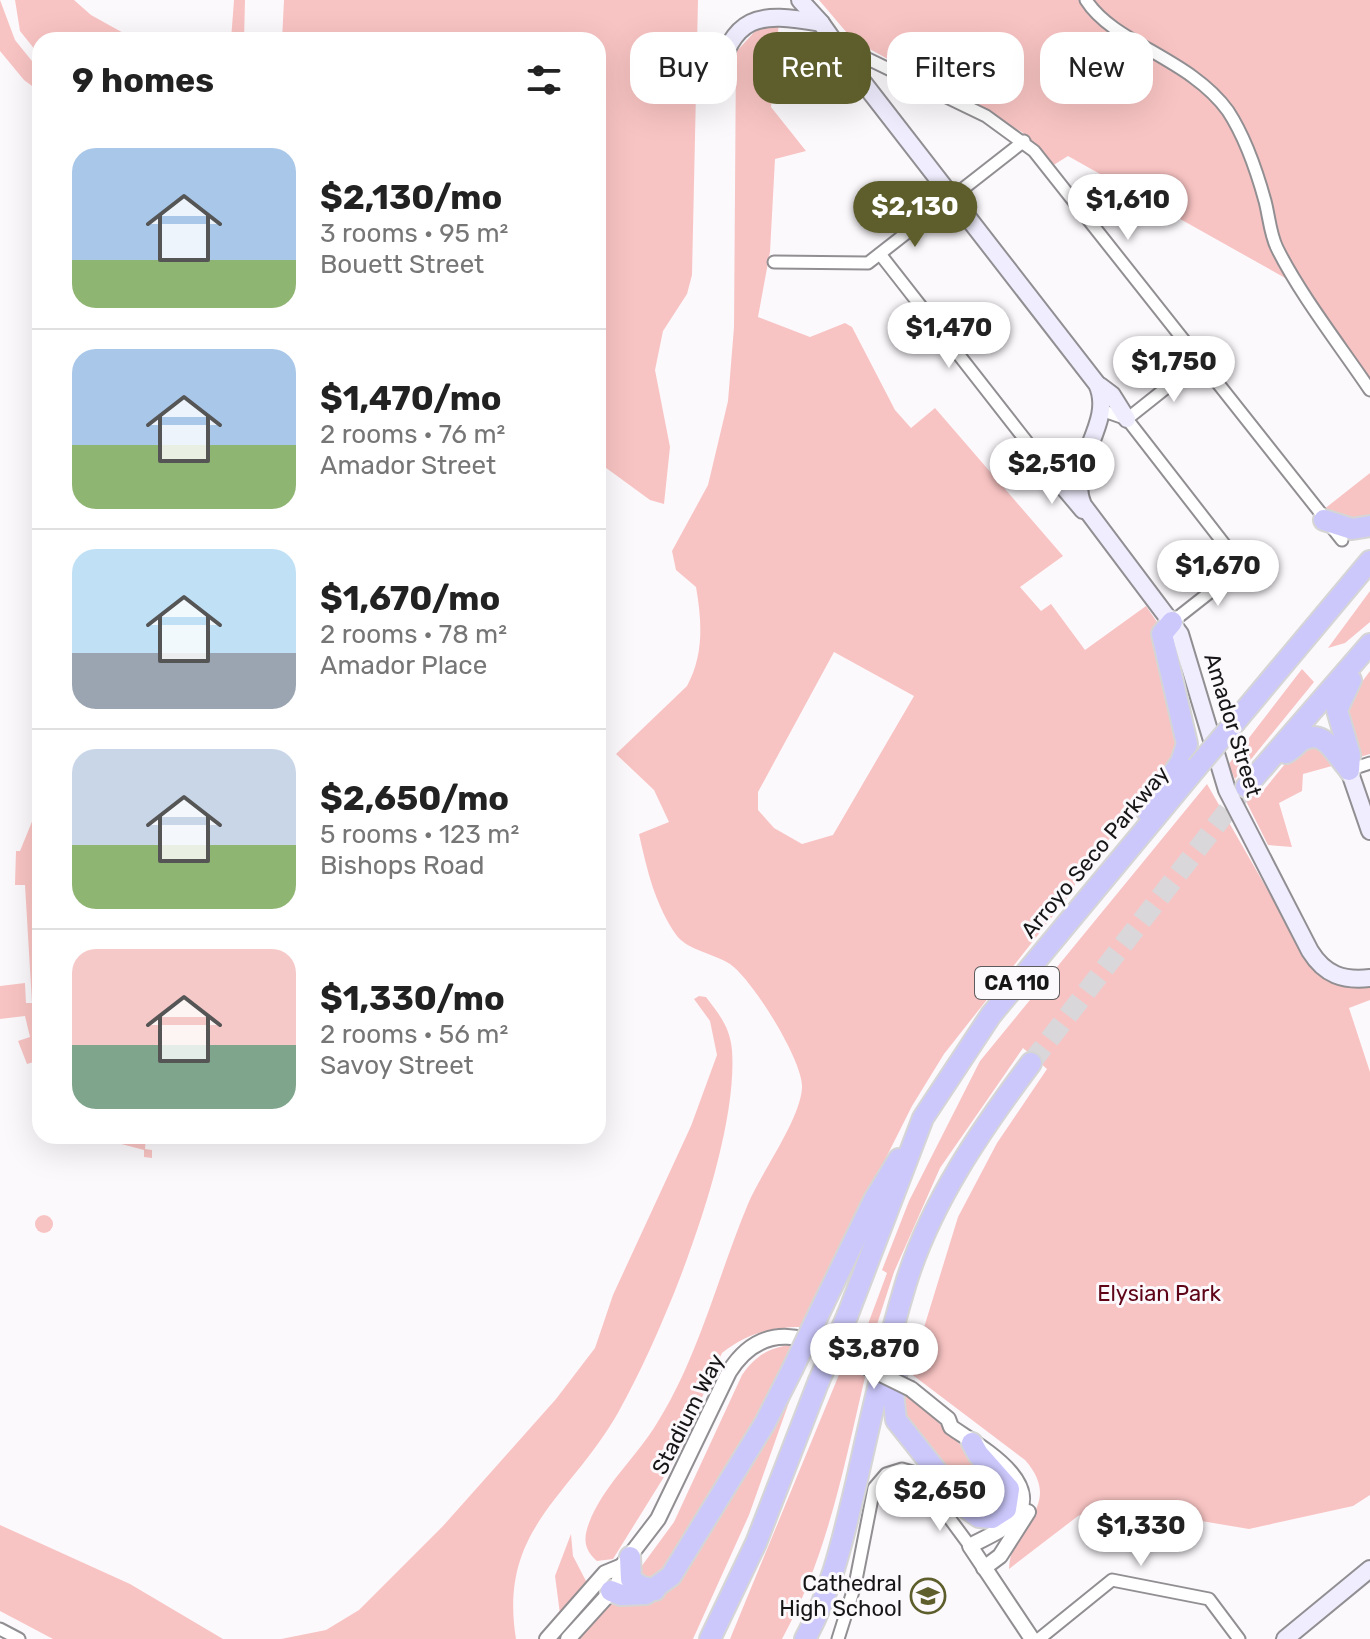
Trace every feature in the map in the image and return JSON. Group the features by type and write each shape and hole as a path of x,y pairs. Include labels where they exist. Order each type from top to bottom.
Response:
{"highway":[{"path":"1324,520 1352,529 1370,526"},
{"name":"Arroyo Seco Parkway","path":"712,1639 756,1543 923,1118 991,1015 1365,568"},
{"path":"1121,856 1185,754 1185,723 1162,634 1172,622"},
{"path":"1246,787 1366,649"},
{"path":"1349,770 1350,755 1337,710 1366,649"},
{"path":"1265,764 1290,751 1304,739 1316,738 1334,748 1349,770"},
{"path":"805,1639 830,1586 842,1545 907,1279 950,1183 987,1122 1031,1063"},
{"path":"611,1591 633,1596 655,1590 671,1576 765,1423 874,1200 923,1118"},
{"path":"950,1183 908,1322 893,1401 899,1426 965,1507 979,1517 992,1518 1006,1509 1009,1489 972,1443"},
{"path":"626,1562 631,1579 640,1586 655,1590"}],"main road":[{"path":"800,0 827,32"},
{"path":"737,34 743,26 772,16 821,23"},
{"path":"871,90 1100,396"},
{"path":"1100,396 1112,395 1127,419"},
{"path":"1080,474 1100,396"},
{"path":"1045,465 1091,517"},
{"name":"Amador Street","path":"1080,474 1080,497 1091,517 1172,622 1188,651 1232,802 1310,951 1319,966 1336,977 1370,978"},
{"path":"1349,770 1370,831"},
{"path":"1285,1639 1370,1569"}],"street":[{"path":"1086,0 1092,10 1117,29 1187,71 1228,112 1264,199 1276,246 1370,390"},
{"path":"871,61 986,116 1024,141 1342,540"},
{"path":"774,262 868,263 1024,141"},
{"path":"880,254 1045,465 1065,473 1080,474"},
{"path":"1127,419 1200,361"},
{"path":"1100,396 1127,419 1242,567 1172,622"},
{"path":"1349,770 1370,763"},
{"name":"Stadium Way","path":"568,1639 618,1584 626,1562 667,1505 729,1372 745,1351 769,1339 801,1337 911,1389 948,1419 951,1427 1013,1474 1022,1497 1018,1513 1010,1523 970,1546"},
{"name":"Stadium Way","path":"948,1419 957,1420 1012,1461 1029,1484 1030,1506 1025,1519 1000,1556 984,1568"},
{"path":"838,1639 855,1585 874,1488 891,1471 902,1469 916,1473 970,1546 1032,1639"},
{"name":"Stadium Way","path":"547,1639 605,1573 626,1562"},
{"path":"1039,1639 1112,1580 1209,1599 1239,1639"},
{"path":"0,1629 19,1639"}],"green space":[{"path":"0,0 15,40 32,61 32,86 0,51"},
{"path":"15,0 74,0 91,15 122,32 32,32 32,46 20,31"},
{"path":"234,0 245,0 244,32 232,32"},
{"path":"284,0 698,0 697,32 630,32 630,104 696,104 692,275 687,294 663,331 655,370 670,447 664,504 650,500 606,468 606,32 282,32"},
{"path":"819,0 1370,0 1370,379 1303,282 1283,271 1287,279 1068,156 1052,166 1022,132 971,104 1024,104 1024,32 887,32 887,59 871,50 871,32 846,32"},
{"path":"779,22 778,32 754,32 759,27"},
{"path":"753,34 753,104 771,104 806,151 775,159 770,252 758,317 810,337 845,323 852,327 895,410 911,428 935,408 1063,556 1020,587 1041,611 1051,604 1085,650 1146,606 1157,622 1182,722 1171,767 1081,872 1071,893 944,1054 912,1106 801,1327 759,1333 722,1353 672,1464 613,1559 597,1561 586,1544 589,1523 610,1486 654,1428 683,1375 748,1204 795,1115 802,1088 786,1041 751,986 730,964 682,941 669,924 653,887 639,834 669,822 654,790 616,754 687,686 699,650 700,612 696,587 676,570 672,551 708,485 728,401 734,327 737,51","holes":["834,652 914,696 833,835 802,844 774,828 758,810 758,792"]},
{"path":"1370,473 1370,519 1342,521 1323,510"},
{"path":"1370,591 1370,622 1345,643 1328,648"},
{"path":"1302,669 1314,682 1235,779 1228,765"},
{"path":"1370,671 1370,754 1360,757 1348,712 1353,695"},
{"path":"1317,742 1332,766 1303,774 1302,791 1279,803 1292,847 1268,845 1235,779 1258,797 1294,753"},
{"name":"Elysian Park","path":"1207,784 1311,966 1343,983 1370,985 1370,1000 1349,1008 1370,1072 1370,1495 1353,1506 1249,1529 1106,1505 1078,1516 1009,1569 1018,1540 1038,1504 1040,1491 1036,1476 1025,1460 910,1373 958,1217 997,1143 1047,1069 1023,1048 940,1168 894,1272 867,1355 858,1351 887,1273 882,1270 909,1201 980,1061"},
{"path":"32,822 32,1003 25,885 15,885 16,851 20,851"},
{"path":"25,983 26,1003 32,1003 32,1062 27,1064 18,1041 30,1037 25,1016 0,1019 0,986"},
{"path":"706,997 723,1021 732,1050 731,1089 712,1184 677,1285 638,1375 600,1441 543,1516 528,1541 518,1569 513,1601 516,1639 281,1639 326,1630 359,1610 443,1526 556,1399 595,1348 613,1295 691,1126 717,1055 710,1021 694,999"},
{"path":"121,1144 145,1144 145,1149 152,1150 152,1158 144,1157 144,1150"},
{"path":"40,1215 48,1215 53,1224 51,1231 40,1233 35,1228 35,1220"},
{"path":"795,1344 786,1369 668,1567 656,1579 640,1575 641,1567 674,1522 742,1375 764,1353"},
{"path":"843,1365 865,1377 832,1511 798,1608 782,1639 730,1639"},
{"path":"799,1374 749,1515 693,1639 577,1639 612,1599 657,1597"},
{"path":"899,1392 918,1402 1004,1489 1003,1502 993,1510 982,1510 972,1501 901,1415"},
{"path":"0,1525 130,1584 223,1639 53,1639 0,1611"},
{"path":"571,1534 573,1556 587,1583 560,1614 555,1576"}],"tunnel":[{"path":"1031,1063 1245,788"}],"place":[{"name":"Cathedral High School","path":"928,1596"}]}
